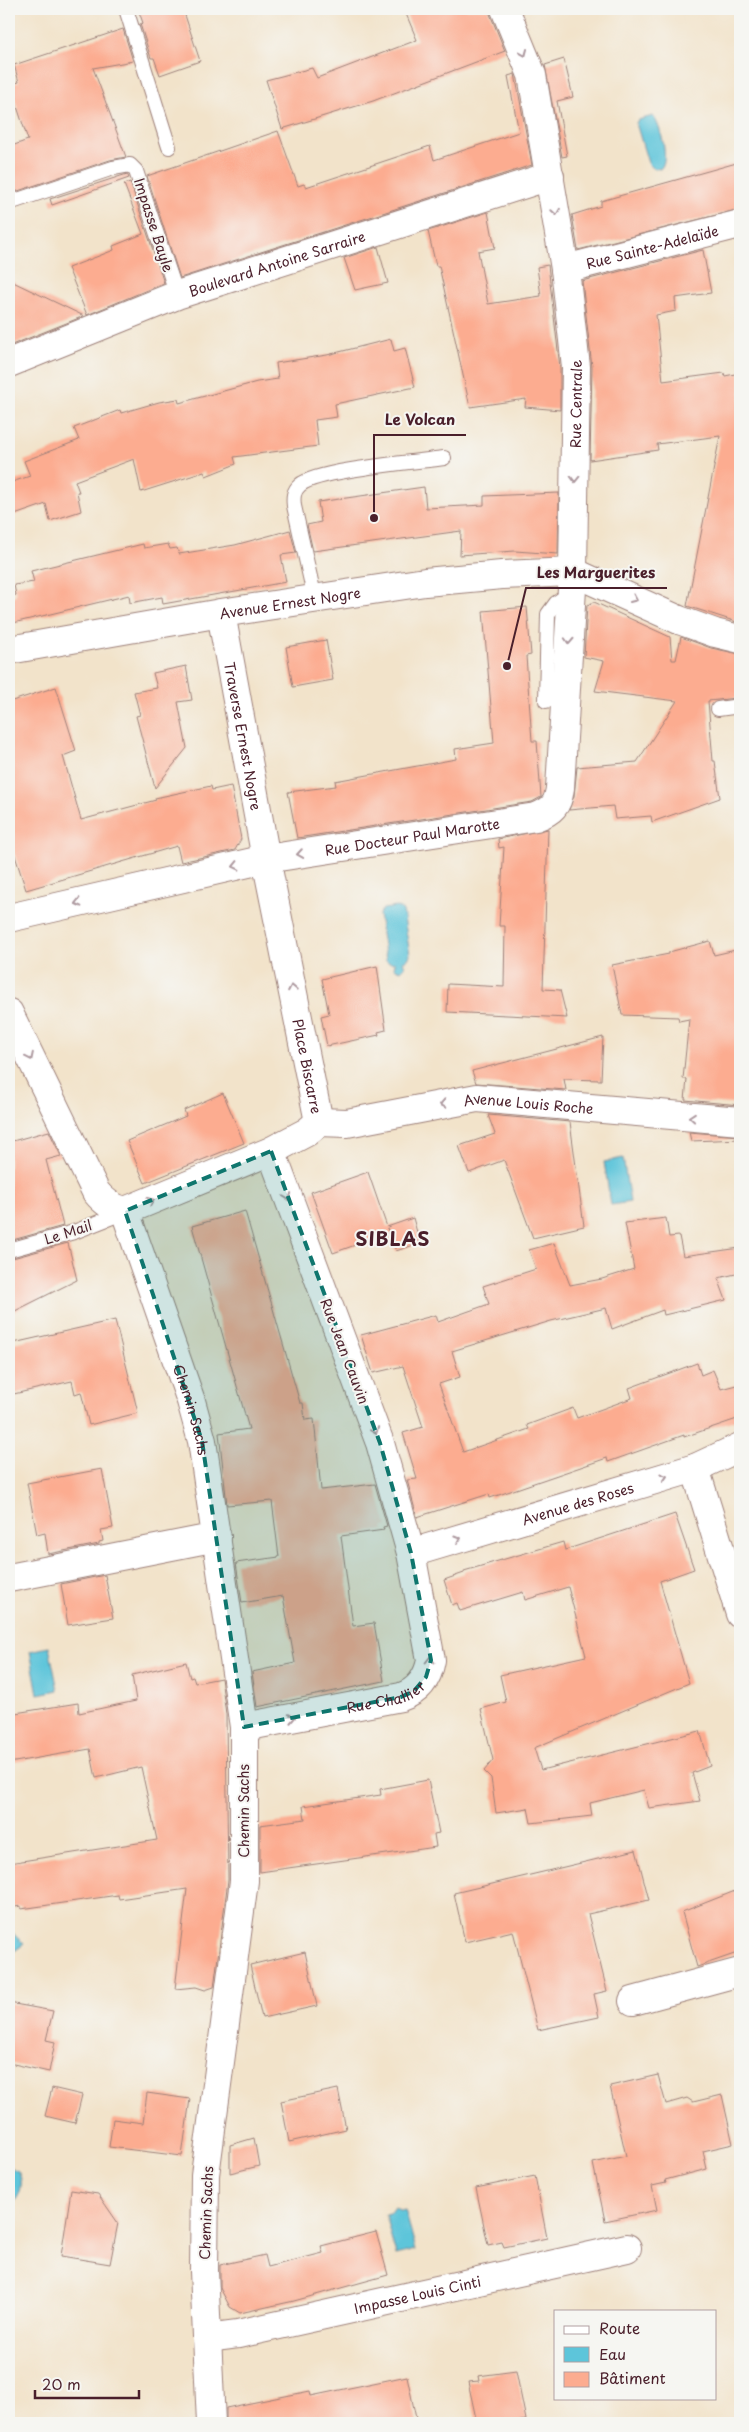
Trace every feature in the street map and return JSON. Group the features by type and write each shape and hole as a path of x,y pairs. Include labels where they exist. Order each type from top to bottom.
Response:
{"street":[{"name":"Rue Centrale","path":"505,9 532,75 565,269 576,367 573,582 560,788 554,808"},
{"name":"Boulevard Antoine Sarraire","path":"9,363 177,295 550,176"},
{"name":"Rue Sainte-Adelaïde","path":"565,269 740,224"},
{"name":"Avenue Ernest Nogre","path":"9,650 221,613 450,579 573,582"},
{"path":"573,582 715,633 740,639"},
{"name":"Traverse Ernest Nogre","path":"221,613 266,860"},
{"name":"Rue Docteur Paul Marotte","path":"266,860 536,817 554,808"},
{"path":"9,918 266,860"},
{"name":"Place Biscarre","path":"125,1212 270,1151 307,1132 319,1122 266,860"},
{"path":"9,1013 96,1192 109,1205 125,1212"},
{"name":"Avenue Louis Roche","path":"319,1122 347,1123 477,1098 740,1121"},
{"name":"Rue Jean Cauvin","path":"270,1151 380,1443 411,1553"},
{"name":"Chemin Sachs","path":"125,1212 198,1423 217,1537 244,1727 244,1881 205,2175 206,2338 211,2423"},
{"name":"Avenue des Roses","path":"411,1553 696,1468 740,1448"},
{"path":"696,1468 740,1614"},
{"path":"9,1578 217,1537"},
{"name":"Rue Challier","path":"244,1727 401,1698 420,1686 429,1670 431,1660 411,1553"},
{"path":"633,2001 740,1972"},
{"name":"Impasse Louis Cinti","path":"206,2338 238,2334 628,2248"}],"lane":[{"path":"126,9 169,147"},
{"name":"Impasse Bayle","path":"9,203 113,168 130,165 136,171 177,295"},
{"path":"315,599 294,506 293,496 300,485 316,476 444,458"},
{"path":"546,701 548,614 573,582"},
{"path":"718,709 740,706"},
{"name":"Le Mail","path":"9,1250 74,1232 125,1212"}],"highlighted area":[{"path":"271,1151 380,1443 411,1553 431,1660 426,1677 414,1691 401,1697 244,1727 202,1441 125,1211"}],"water":[{"path":"653,116 659,127 663,143 664,159 660,169 653,168 648,163 636,123 638,120"},
{"path":"397,907 403,911 410,955 408,959 403,961 405,967 401,971 394,968 395,963 386,960 379,914 383,909"},
{"path":"623,1158 630,1202 611,1205 604,1162"},
{"path":"49,1647 58,1690 38,1694 30,1651"},
{"path":"9,1930 24,1944 9,1955"},
{"path":"9,2167 18,2171 21,2186 19,2195 9,2207"},
{"path":"394,2207 401,2211 405,2210 416,2250 396,2255 385,2215 389,2214"}],"building":[{"path":"138,9 183,9 200,61 160,75 154,58 151,58 140,24 143,23"},
{"path":"404,9 488,9 505,51 373,101 282,129 266,80 312,68 317,78 417,40"},
{"path":"123,29 133,61 93,68 126,157 110,160 9,194 9,147 28,140 10,85 19,82 14,65"},
{"path":"564,59 573,97 557,101 567,156 562,157 545,65"},
{"path":"515,74 532,165 180,278 147,176 278,131 298,186 304,184 306,187 430,146 434,160 519,132 508,76"},
{"path":"740,162 740,209 578,250 572,215 601,206 601,201"},
{"path":"127,174 129,178 52,205 50,199"},
{"path":"130,182 164,283 87,315 68,268 114,250 113,246 143,234 124,184"},
{"path":"488,212 495,248 478,251 488,304 541,296 537,267 548,265 560,368 560,410 525,407 526,399 470,407 439,266 436,266 428,231"},
{"path":"378,247 388,283 355,290 344,258"},
{"path":"703,250 711,293 675,298 676,311 656,315 663,381 724,373 725,376 740,373 740,623 687,606 720,436 657,444 658,450 590,460 592,367 582,281"},
{"path":"9,280 84,316 9,346"},
{"path":"391,339 394,351 405,348 415,387 335,404 337,417 315,420 318,446 234,457 236,464 206,476 204,472 141,492 134,459 75,481 79,492 77,492 81,511 50,521 46,504 9,517 9,483 30,476 24,461 79,440 74,428 120,410 121,413 159,402 178,399 179,403 257,382 278,379 276,363 327,355"},
{"path":"424,487 426,508 484,505 484,496 559,493 558,554 515,551 460,555 461,531 313,551 307,525 321,522 318,502"},
{"path":"290,530 296,553 281,555 286,582 163,604 162,597 130,603 129,595 9,624 9,597 16,595 14,585 34,582 31,571 143,544 144,548 168,544 170,549 177,548 179,554 235,545"},
{"path":"594,602 670,637 672,660 676,660 681,637 711,648 740,654 740,690 737,698 708,701 713,761 715,761 720,798 652,822 651,816 615,819 613,806 569,810 574,796 577,767 637,762 677,701 595,691 604,661 584,657 587,605"},
{"path":"527,607 531,655 526,656 532,741 537,741 541,797 532,802 297,838 288,792 336,786 335,781 456,759 455,749 494,743 483,611"},
{"path":"326,640 333,680 293,687 286,647"},
{"path":"186,666 192,700 178,702 187,748 155,788 136,716 140,715 134,692 157,688 153,673"},
{"path":"56,687 76,751 63,756 81,820 156,800 155,798 211,786 212,790 231,786 241,839 235,850 181,862 177,846 26,890 9,837 9,702"},
{"path":"548,829 543,989 560,990 567,1018 447,1012 448,984 504,987 505,926 499,926 504,847 499,848 498,839"},
{"path":"710,941 714,955 740,949 740,1105 685,1100 687,1079 683,1079 689,1019 679,1021 678,1017 622,1015 612,965 669,954 669,952"},
{"path":"377,966 386,1030 378,1032 379,1035 327,1046 321,1016 329,1014 322,979"},
{"path":"603,1037 601,1080 564,1079 566,1090 476,1083 472,1071"},
{"path":"223,1093 244,1143 145,1183 127,1141 186,1116 184,1110"},
{"path":"488,1115 570,1122 584,1226 533,1238 504,1160 469,1173 459,1146 495,1134"},
{"path":"49,1131 61,1156 46,1160 63,1226 9,1241 9,1142"},
{"path":"689,1132 740,1136 740,1139 691,1141"},
{"path":"368,1172 387,1227 413,1218 420,1243 396,1251 389,1233 333,1253 311,1192"},
{"path":"245,1211 300,1403 303,1403 305,1420 314,1419 321,1490 375,1484 387,1526 383,1527 384,1530 341,1536 353,1626 374,1623 384,1681 257,1707 252,1672 295,1663 283,1596 242,1603 236,1563 279,1557 272,1501 227,1505 219,1433 249,1429 192,1226"},
{"path":"666,1218 669,1237 679,1236 683,1256 740,1248 740,1273 718,1278 726,1300 664,1315 663,1310 612,1329 606,1308 551,1321 452,1351 460,1377 439,1384 463,1452 529,1429 527,1425 573,1408 577,1418 632,1398 629,1388 697,1363 701,1375 713,1370 721,1389 740,1384 740,1418 684,1437 684,1435 608,1462 607,1458 490,1498 489,1494 417,1517 407,1480 417,1479 403,1433 423,1427 403,1366 373,1373 361,1335 436,1315 438,1322 489,1304 483,1286 536,1269 529,1250 554,1243 570,1285 602,1279 634,1269 625,1223"},
{"path":"68,1243 77,1280 9,1314 9,1259"},
{"path":"115,1320 138,1413 89,1425 81,1392 75,1394 72,1381 9,1395 9,1344"},
{"path":"102,1469 113,1528 101,1530 103,1541 99,1542 99,1544 48,1554 45,1533 37,1535 27,1483"},
{"path":"675,1514 694,1569 660,1581 689,1683 534,1748 541,1770 700,1731 710,1766 692,1773 700,1801 649,1808 644,1790 590,1803 592,1816 531,1823 528,1808 496,1813 491,1778 484,1771 493,1760 481,1709 506,1702 500,1675 586,1656 568,1587 525,1600 523,1592 460,1611 457,1603 452,1605 444,1580 464,1573 464,1571 563,1542 565,1550"},
{"path":"105,1575 113,1618 68,1625 61,1584"},
{"path":"186,1662 190,1678 193,1677 195,1683 221,1678 226,1714 228,1880 214,1987 205,1990 196,1987 175,1989 187,1889 119,1899 118,1895 21,1909 21,1906 9,1908 9,1863 157,1840 141,1767 96,1778 90,1749 9,1763 9,1714 78,1703 79,1713 136,1701 132,1675"},
{"path":"428,1780 439,1833 434,1834 436,1847 260,1872 260,1825 305,1819 303,1806 381,1795 380,1789"},
{"path":"636,1850 649,1900 588,1914 607,1991 594,1994 599,2017 538,2030 513,1931 465,1942 454,1893"},
{"path":"740,1889 740,1952 697,1967 682,1912"},
{"path":"305,1952 317,2006 262,2018 250,1965"},
{"path":"9,2003 53,2011 46,2040 55,2042 49,2072 9,2063"},
{"path":"658,2075 666,2104 687,2098 693,2102 722,2095 733,2144 703,2151 707,2169 665,2180 666,2183 652,2186 657,2210 605,2221 593,2163 626,2156 610,2086"},
{"path":"52,2088 82,2095 75,2123 45,2116"},
{"path":"338,2089 346,2129 289,2142 281,2101"},
{"path":"147,2093 190,2099 182,2156 109,2147 113,2119 143,2123"},
{"path":"254,2138 259,2166 230,2173 230,2145"},
{"path":"535,2176 547,2238 504,2247 502,2242 488,2245 476,2188"},
{"path":"71,2190 98,2194 118,2223 110,2264 61,2256"},
{"path":"376,2232 388,2275 294,2301 240,2313 230,2307 220,2288 220,2265 265,2255 268,2267 323,2253 321,2246"},
{"path":"516,2371 526,2420 511,2423 477,2423 468,2382 479,2381 478,2376"},
{"path":"407,2376 417,2423 226,2423 226,2408 310,2391 311,2396"}],"place":[{"name":"Le Volcan","path":"374,518"},
{"name":"Les Marguerites","path":"507,666"}],"district":[{"name":"SIBLAS","path":"393,1238"}]}
